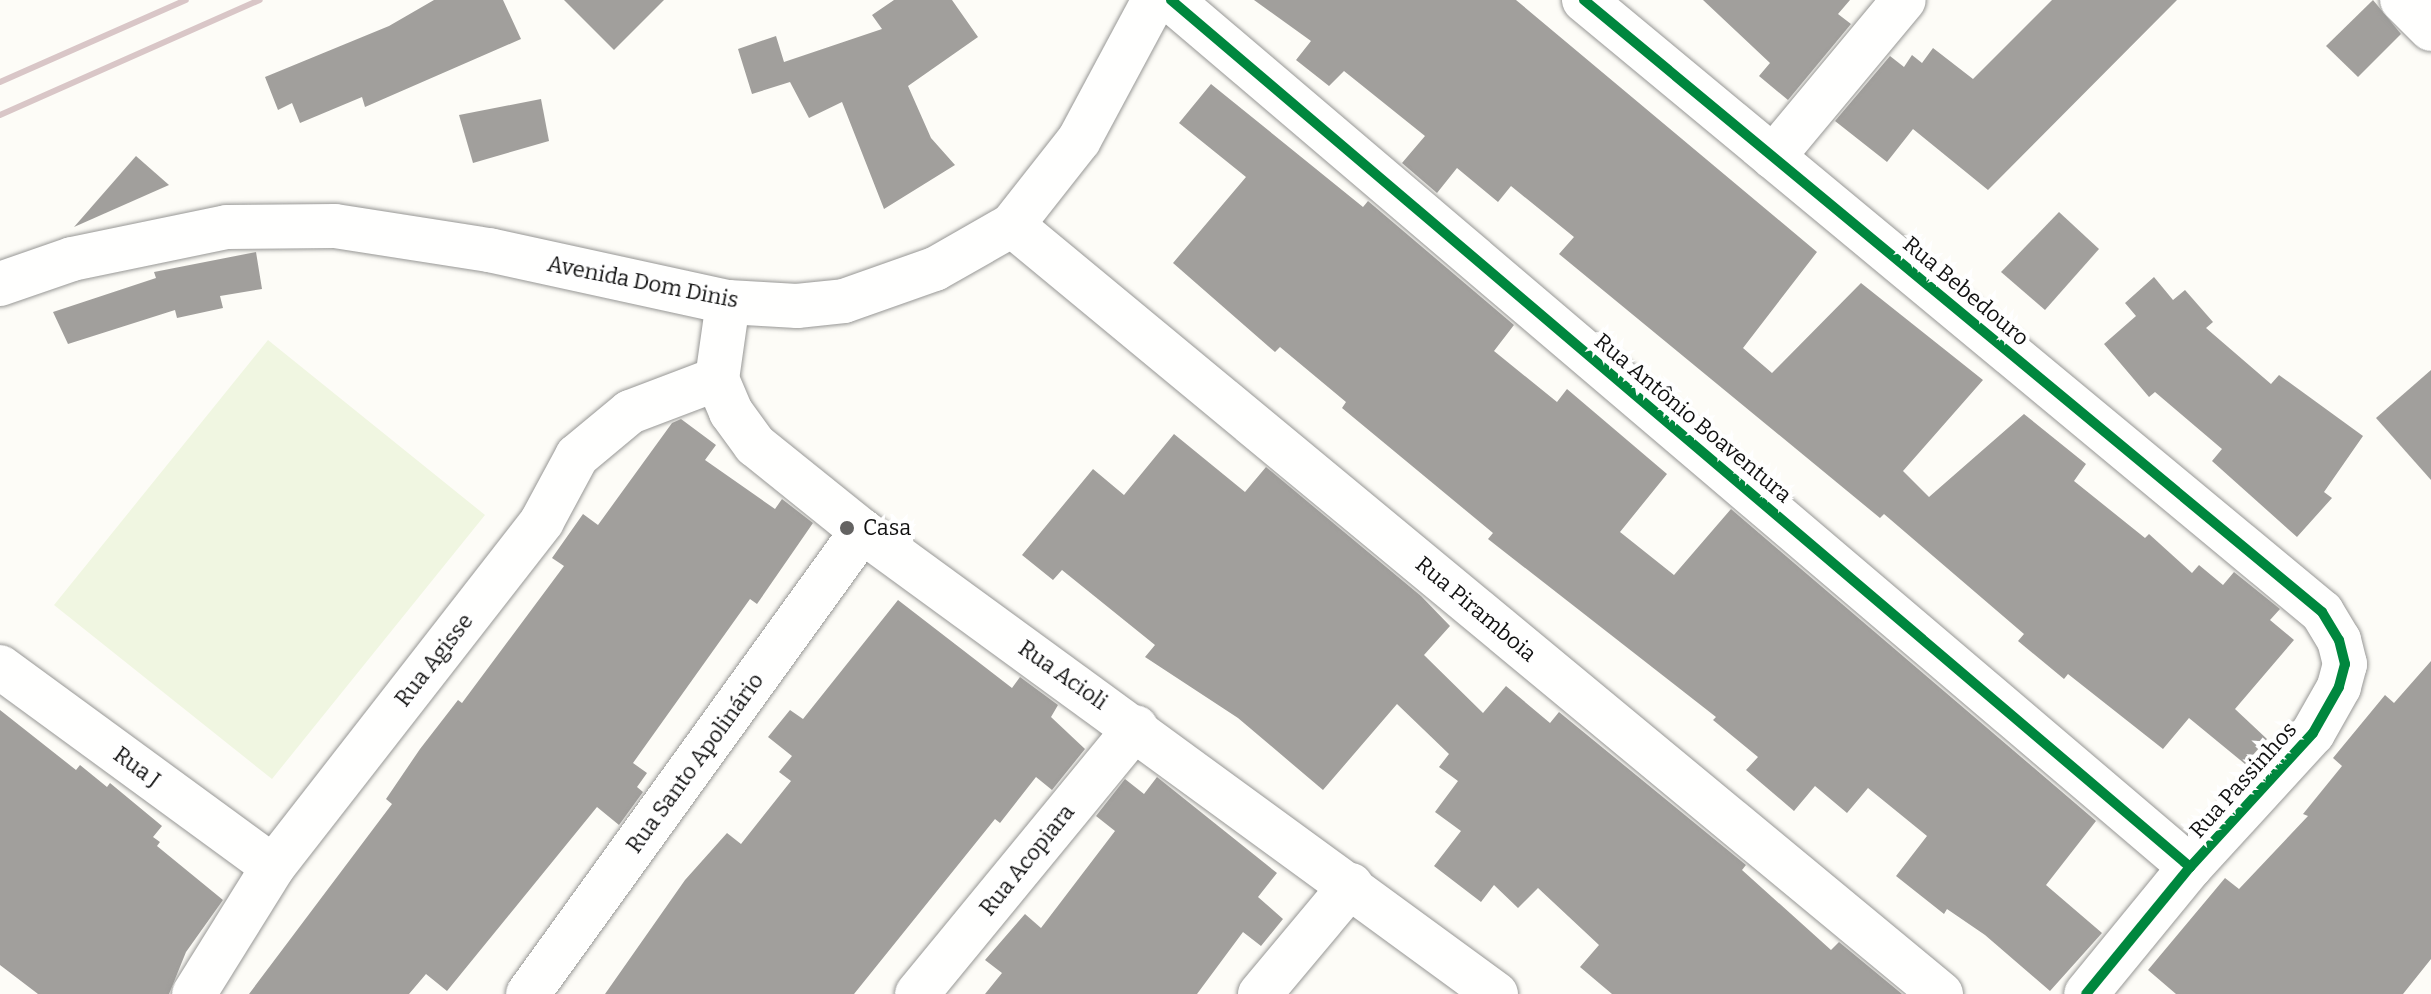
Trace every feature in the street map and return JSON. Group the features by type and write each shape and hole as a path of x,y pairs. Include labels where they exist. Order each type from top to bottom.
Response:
{"street":[{"name":"Avenida Dom Dinis","path":"0,284 72,259 227,227 335,226 489,250 728,302 797,306 844,301 935,269 1012,225 1079,140 1154,0"},
{"name":"Rua Antônio Boaventura","path":"1171,0 2190,867"},
{"name":"Rua Bebedouro","path":"1584,0 2322,612"},
{"path":"1773,157 1904,0"},
{"path":"2402,0 2431,29"},
{"name":"Rua Piramboia","path":"1012,225 1941,994"},
{"path":"717,379 728,302"},
{"name":"Rua Acioli","path":"717,379 731,412 755,445 862,531 1136,727 1496,994"},
{"name":"Rua Agisse","path":"194,994 273,867 542,521 577,456 630,412 717,379"},
{"name":"Rua Santo Apolinário","path":"528,994 862,531"},
{"name":"Rua Passinhos","path":"2086,994 2190,867 2288,766 2328,711 2345,664 2339,640 2322,612"},
{"name":"Rua J","path":"0,667 273,867"},
{"name":"Rua Acopiara","path":"917,994 1136,727"},
{"path":"1260,994 1351,885"}],"green space":[{"path":"268,340 485,515 272,779 54,605"}],"building":[{"path":"434,0 503,0 521,39 365,107 362,97 300,123 292,103 278,110 265,77 389,26"},
{"path":"564,0 664,0 614,50"},
{"path":"894,0 952,0 978,37 908,86 931,138 955,165 884,209 842,102 809,118 790,82 752,94 738,49 776,36 784,62 882,29 872,15"},
{"path":"1254,0 1516,0 1817,252 1743,348 1772,373 1861,283 1983,380 1903,471 1929,497 2024,414 2086,464 2074,481 2145,538 2149,534 2192,573 2199,565 2223,585 2234,572 2280,609 2270,620 2294,640 2235,709 2267,739 2245,764 2189,718 2163,749 2068,674 2064,679 2018,641 2024,634 1884,514 1880,518 1559,254 1574,237 1511,186 1498,202 1457,168 1437,193 1402,163 1425,136 1344,71 1329,86 1296,60 1311,41"},
{"path":"1703,0 1850,0 1838,14 1851,24 1788,100 1759,76 1770,63"},
{"path":"2052,0 2177,0 1988,190 1913,129 1887,162 1835,121 1890,56 1904,67 1912,55 1922,63 1933,48 1973,79"},
{"path":"2373,0 2401,34 2358,77 2326,46"},
{"path":"1211,84 1363,207 1368,201 1514,325 1494,351 1557,402 1567,389 1667,474 1620,532 1674,575 1731,509 2096,821 2046,885 2102,933 2050,991 1985,935 1947,909 1944,914 1896,876 1927,836 1868,788 1847,813 1815,786 1794,811 1746,770 1758,757 1713,720 1716,717 1488,539 1493,533 1342,408 1346,402 1280,347 1275,352 1173,263 1246,177 1179,123"},
{"path":"541,99 549,141 473,163 459,115"},
{"path":"136,156 169,185 74,227"},
{"path":"2059,212 2099,249 2045,310 2001,272"},
{"path":"256,252 262,289 220,296 223,308 177,318 175,310 68,344 53,312 156,278 154,272"},
{"path":"2154,277 2173,300 2185,290 2213,322 2206,328 2271,384 2279,375 2363,436 2324,492 2332,498 2297,537 2212,461 2222,449 2155,392 2149,397 2104,344 2136,316 2125,303"},
{"path":"2431,370 2431,480 2376,418"},
{"path":"681,419 716,445 705,460 775,509 782,499 813,523 757,604 750,599 633,763 647,773 637,787 643,792 619,825 597,807 447,991 426,974 409,994 249,994 392,804 386,799 420,749 458,700 462,703 564,566 552,558 583,514 598,525 672,423"},
{"path":"1174,434 1245,492 1266,467 1421,596 1450,626 1424,655 1483,713 1506,686 1550,723 1559,712 1746,865 1742,870 1831,950 1839,942 1902,994 1612,994 1580,967 1599,945 1538,888 1518,908 1494,885 1481,902 1434,866 1461,831 1435,812 1458,781 1439,767 1449,754 1397,704 1323,790 1238,718 1145,657 1155,645 1062,570 1053,580 1022,555 1093,469 1124,495"},
{"path":"898,600 1012,688 1020,677 1058,705 1051,717 1085,749 1052,790 1036,777 1000,823 995,819 854,994 605,994 685,880 727,833 741,844 791,781 779,772 792,756 768,737 790,710 803,719"},
{"path":"2431,661 2431,959 2403,994 2176,994 2148,970 2225,878 2239,889 2308,816 2303,814 2342,766 2333,758 2385,695 2394,703"},
{"path":"0,710 76,770 80,765 107,787 110,783 162,826 153,837 160,842 157,846 223,900 186,952 169,994 38,994 0,965"},
{"path":"1157,777 1277,873 1258,897 1283,919 1261,946 1243,932 1197,994 985,994 1002,973 985,960 1025,914 1041,928 1115,831 1096,816 1125,779 1144,794"}],"railway":[{"path":"0,82 186,0"},
{"path":"0,115 260,0"}],"cycle path":[{"path":"1171,0 2190,867"},
{"path":"1584,0 2322,612 2339,640 2345,664 2339,687 2313,733 2190,867 2086,994"}],"place":[{"name":"Casa","path":"847,528"}]}
